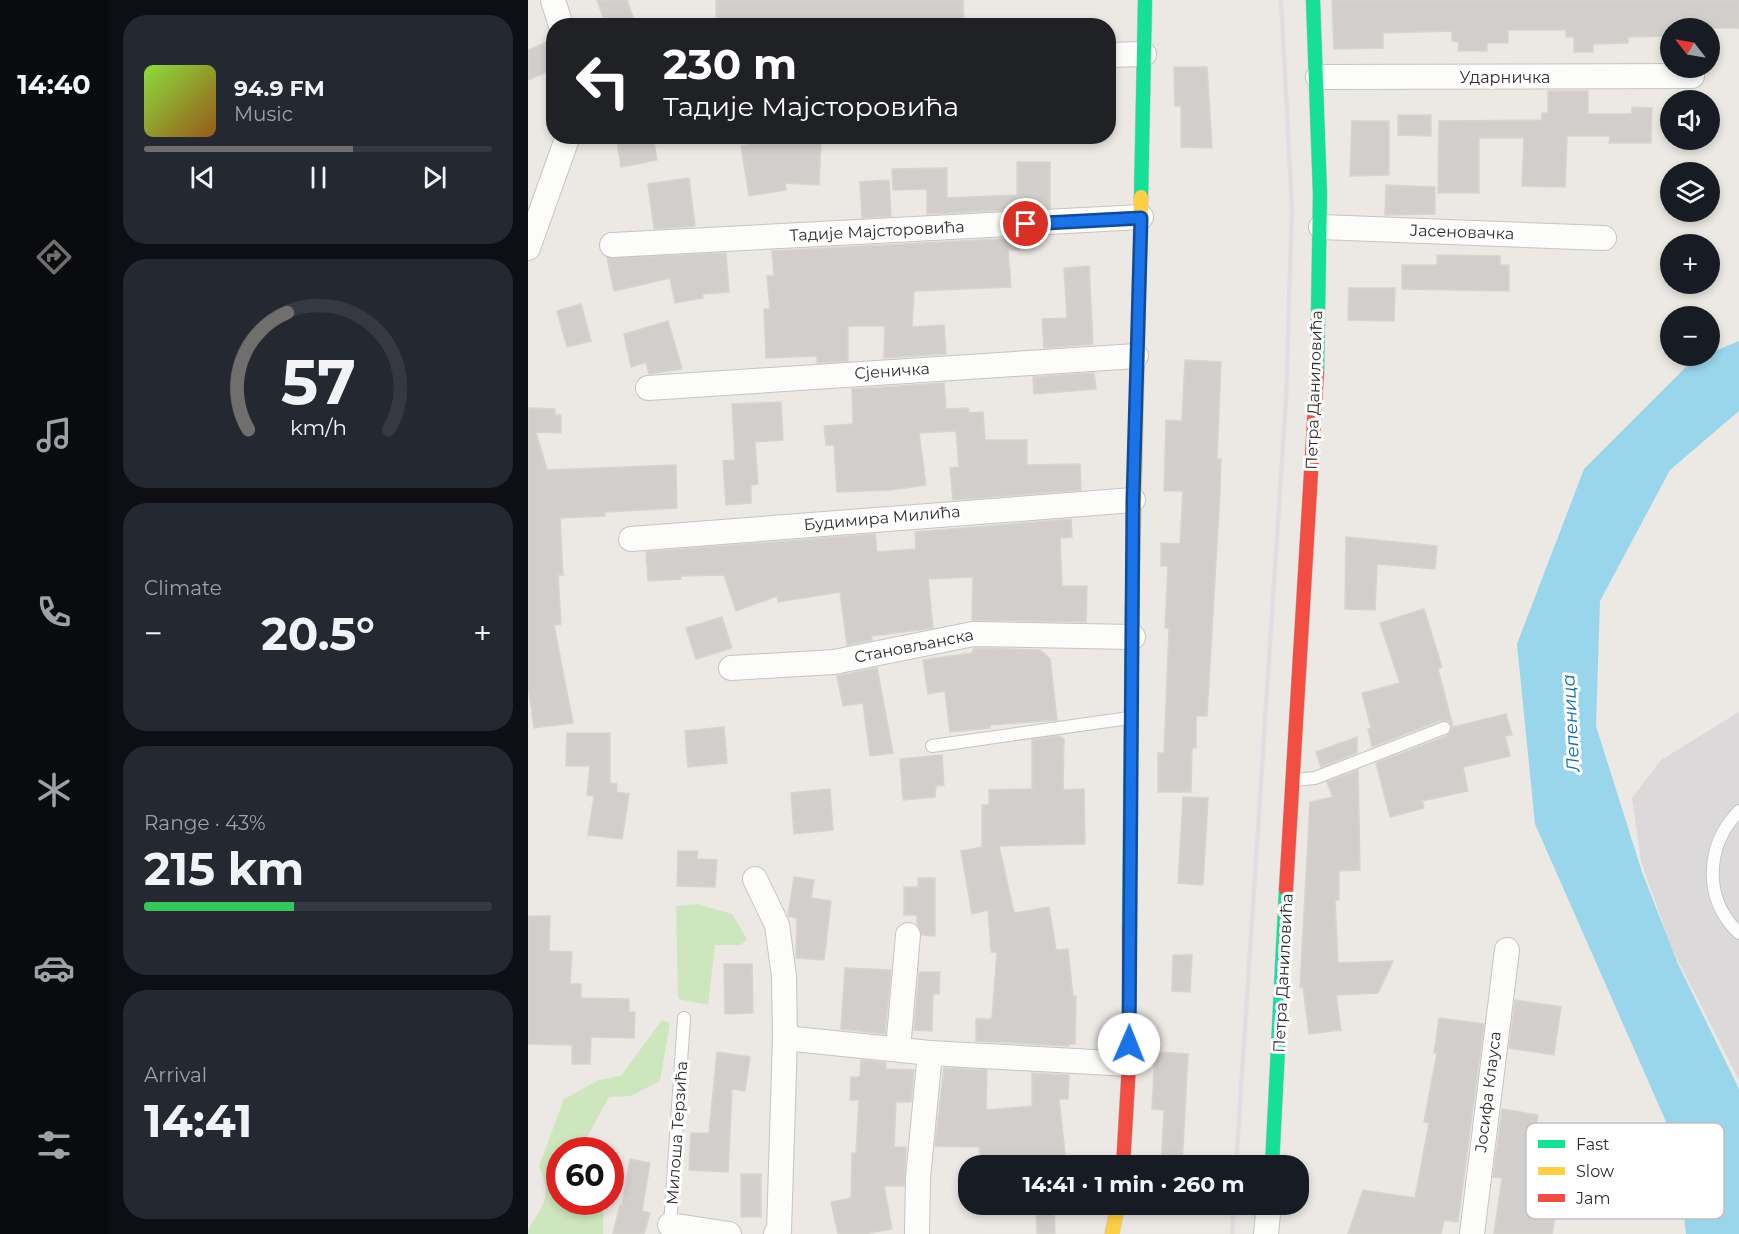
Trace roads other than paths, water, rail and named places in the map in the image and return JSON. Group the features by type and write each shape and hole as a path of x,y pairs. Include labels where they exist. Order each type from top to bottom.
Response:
{"main road":[{"path":"1124,1155 1129,1064 1133,500 1145,0"},
{"name":"Петра Даниловића","path":"1273,1155 1293,781 1303,661 1321,227 1318,77 1313,0"},
{"path":"1112,1234 1117,1215"},
{"path":"1121,1215 1123,1234"}],"street":[{"path":"553,0 559,18"},
{"path":"1116,55 1144,54"},
{"name":"Ударничка","path":"1318,77 1660,76"},
{"path":"528,248 565,144"},
{"name":"Тадије Мајсторовића","path":"612,245 1141,218"},
{"name":"Јасеновачка","path":"1321,227 1604,238"},
{"name":"Сјеничка","path":"648,388 1136,356"},
{"name":"Будимира Милића","path":"631,539 1038,505 1133,500"},
{"name":"Становљанска","path":"731,668 834,662 939,639 973,634 1133,636"},
{"path":"755,879 777,925 784,976 779,1231 776,1234"},
{"path":"898,1049 908,935"},
{"name":"Јосифа Клауса","path":"1472,1234 1507,950"},
{"path":"784,1038 930,1053 1129,1064"},
{"path":"917,1234 918,1178 930,1053"},
{"path":"1266,1234 1268,1215"},
{"name":"Милоша Терзића","path":"670,1225 729,1234"}],"lane":[{"path":"932,746 1130,717"},
{"path":"1293,781 1315,778 1444,728"},
{"path":"1739,811 1728,823 1716,847 1711,873 1716,899 1728,922 1739,933"},
{"name":"Милоша Терзића","path":"670,1225 684,1018"}],"water":[{"name":"Лепеница","path":"1739,341 1739,411 1670,470 1600,601 1596,726 1642,872 1678,964 1739,1089 1739,1234 1686,1234 1684,1219 1724,1219 1724,1123 1667,1123 1535,824 1517,644 1584,469 1687,366 1720,366 1720,349"}],"railway":[{"path":"1237,1155 1286,399 1292,208 1281,0"},
{"path":"1232,1234 1233,1215"}]}
